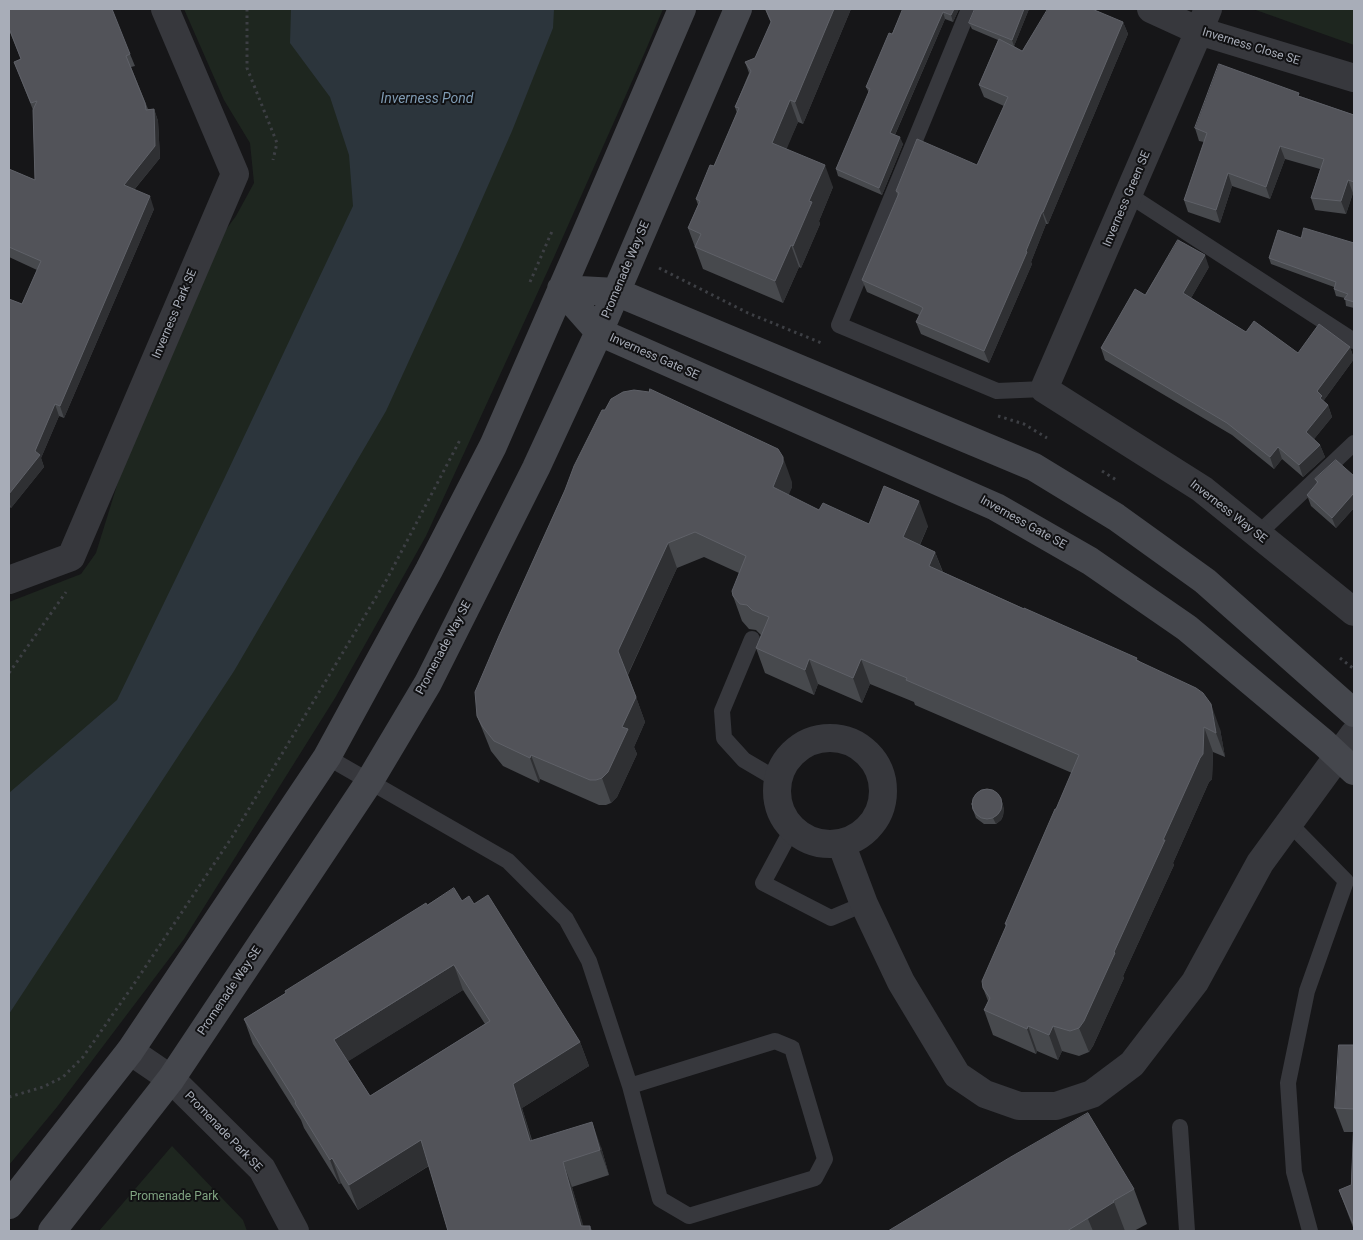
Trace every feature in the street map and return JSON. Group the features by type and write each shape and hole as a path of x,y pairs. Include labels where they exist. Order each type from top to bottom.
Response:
{"street":[{"name":"Inverness Park SE","path":"71,558 235,174 165,9"},
{"path":"9,1205 130,1051 327,758 429,570 493,446 682,9"},
{"name":"Promenade Way SE","path":"52,1231 171,1080 368,782 428,683 536,468 599,332 738,9"},
{"name":"Inverness Close SE","path":"1150,9 1204,20 1354,78"},
{"name":"Inverness Green SE","path":"1044,389 1204,20"},
{"path":"561,289 616,292 1034,467 1116,517 1205,581 1354,713"},
{"name":"Inverness Gate SE","path":"561,289 599,332 996,507 1090,561 1187,628 1346,764"},
{"name":"Inverness Way SE","path":"1044,389 1202,489 1354,612"},
{"path":"9,580 71,558"},
{"path":"842,843 864,904 900,982 957,1075 985,1094 1019,1106 1056,1106 1092,1094 1132,1064 1196,982 1260,863 1289,823 1346,764 1354,734"},
{"path":"828,737 845,739 861,747 873,759 881,775 883,792 880,810 871,825 858,836 842,843 824,844 807,840 792,829 782,815 777,798 778,780 784,764 795,750 811,741 828,737"},
{"name":"Promenade Park SE","path":"130,1051 171,1080 262,1169 294,1231"}],"lane":[{"path":"969,9 839,325 997,391 1044,389"},
{"path":"1129,195 1354,340"},
{"path":"1258,534 1354,443"},
{"path":"752,639 722,711 724,738 744,760 778,780"},
{"path":"327,758 508,861 566,919 590,961 630,1086 660,1200 689,1216 815,1178 825,1159 792,1048 775,1040 630,1086"},
{"path":"1289,823 1346,881 1308,991 1288,1083 1294,1172 1310,1231"},
{"path":"792,829 763,883 831,918 864,904"},
{"path":"1180,1127 1187,1231"}],"path":[{"path":"247,9 247,68 277,143 273,160"},
{"path":"527,288 553,229"},
{"path":"9,1097 42,1087 63,1077 83,1057 132,988 232,837 387,579 463,436"},
{"path":"9,673 68,589 71,558"}],"green space":[{"path":"184,9 663,9 554,257 426,536 335,698 184,939 57,1107 9,1165 9,602 81,574 96,553 131,440 213,247 236,216 254,183 250,143 224,100"},
{"path":"1253,9 1354,9 1354,45"},
{"name":"Promenade Park","path":"172,1146 243,1220 247,1231 99,1231"}],"water":[{"name":"Inverness Pond","path":"291,9 554,9 553,28 512,131 386,411 234,671 9,1014 9,793 117,700 353,206 349,155 330,97 290,43"}],"building":[{"path":"9,9 112,9 130,54 126,56 146,110 154,109 155,146 124,185 150,196 60,406 55,404 35,451 40,455 9,494 9,299 22,304 41,261 9,247 9,169 35,180 33,110 37,101 31,103 14,62 21,59 9,28"},
{"path":"766,9 834,9 795,102 790,100 772,143 825,165 809,201 812,202 775,281 695,247 701,234 688,228 700,201 696,199 710,165 714,166 739,108 735,107 751,71 745,62 755,58 771,22"},
{"path":"903,9 954,9 951,15 943,12 890,133 900,137 879,188 836,169 870,89 866,87 889,33 892,34"},
{"path":"975,9 1024,9 1012,40 969,23"},
{"path":"1048,9 1092,9 1123,22 984,351 916,322 923,308 862,280 899,193 896,191 917,139 977,165 1008,97 979,85 999,39 1022,51"},
{"path":"1219,64 1299,93 1298,96 1354,115 1354,182 1348,180 1341,201 1311,198 1324,159 1280,146 1266,187 1228,173 1216,210 1184,200 1207,133 1195,128"},
{"path":"1304,228 1354,243 1354,302 1344,299 1348,294 1334,289 1336,282 1269,258 1278,230 1301,238"},
{"path":"1178,240 1205,255 1183,293 1246,332 1254,321 1298,353 1319,324 1350,347 1317,391 1322,396 1320,398 1328,405 1306,432 1320,445 1299,465 1278,447 1270,457 1227,423 1101,348 1135,289 1145,295"},
{"path":"650,389 778,449 783,457 783,462 773,487 819,510 823,503 869,524 884,486 919,501 903,537 935,552 929,566 1137,658 1136,660 1196,688 1203,693 1211,704 1216,733 1204,727 1203,754 1163,840 1165,840 1115,953 1079,1028 1070,1031 1053,1026 1049,1035 1028,1026 1027,1029 984,1010 990,998 983,988 982,981 1079,755 861,659 853,678 809,659 805,670 756,648 769,617 752,610 747,605 740,604 733,596 732,591 746,556 695,532 668,543 618,651 636,697 622,727 628,729 608,772 602,778 590,780 531,755 530,758 494,741 482,726 477,716 475,692 574,466 602,410 605,410 611,399 623,392 634,390 649,392"},
{"path":"1336,460 1354,476 1354,495 1332,518 1307,495 1318,482 1315,479"},
{"path":"987,789 993,790 1001,798 1001,810 993,818 987,819 981,818 973,810 972,804 973,798 981,790"},
{"path":"454,888 462,901 469,896 474,904 488,895 580,1042 513,1084 530,1141 592,1122 600,1150 563,1162 581,1226 590,1226 590,1231 448,1231 421,1140 349,1185 332,1158 330,1160 244,1019 286,993 285,991 426,903 427,905","holes":["454,965 490,1021 370,1096 334,1040"]},
{"path":"1339,1045 1354,1045 1354,1109 1335,1108"},
{"path":"1088,1113 1134,1189 1067,1231 888,1231 1009,1158"},
{"path":"1354,1117 1354,1226 1339,1190 1351,1185"}]}
